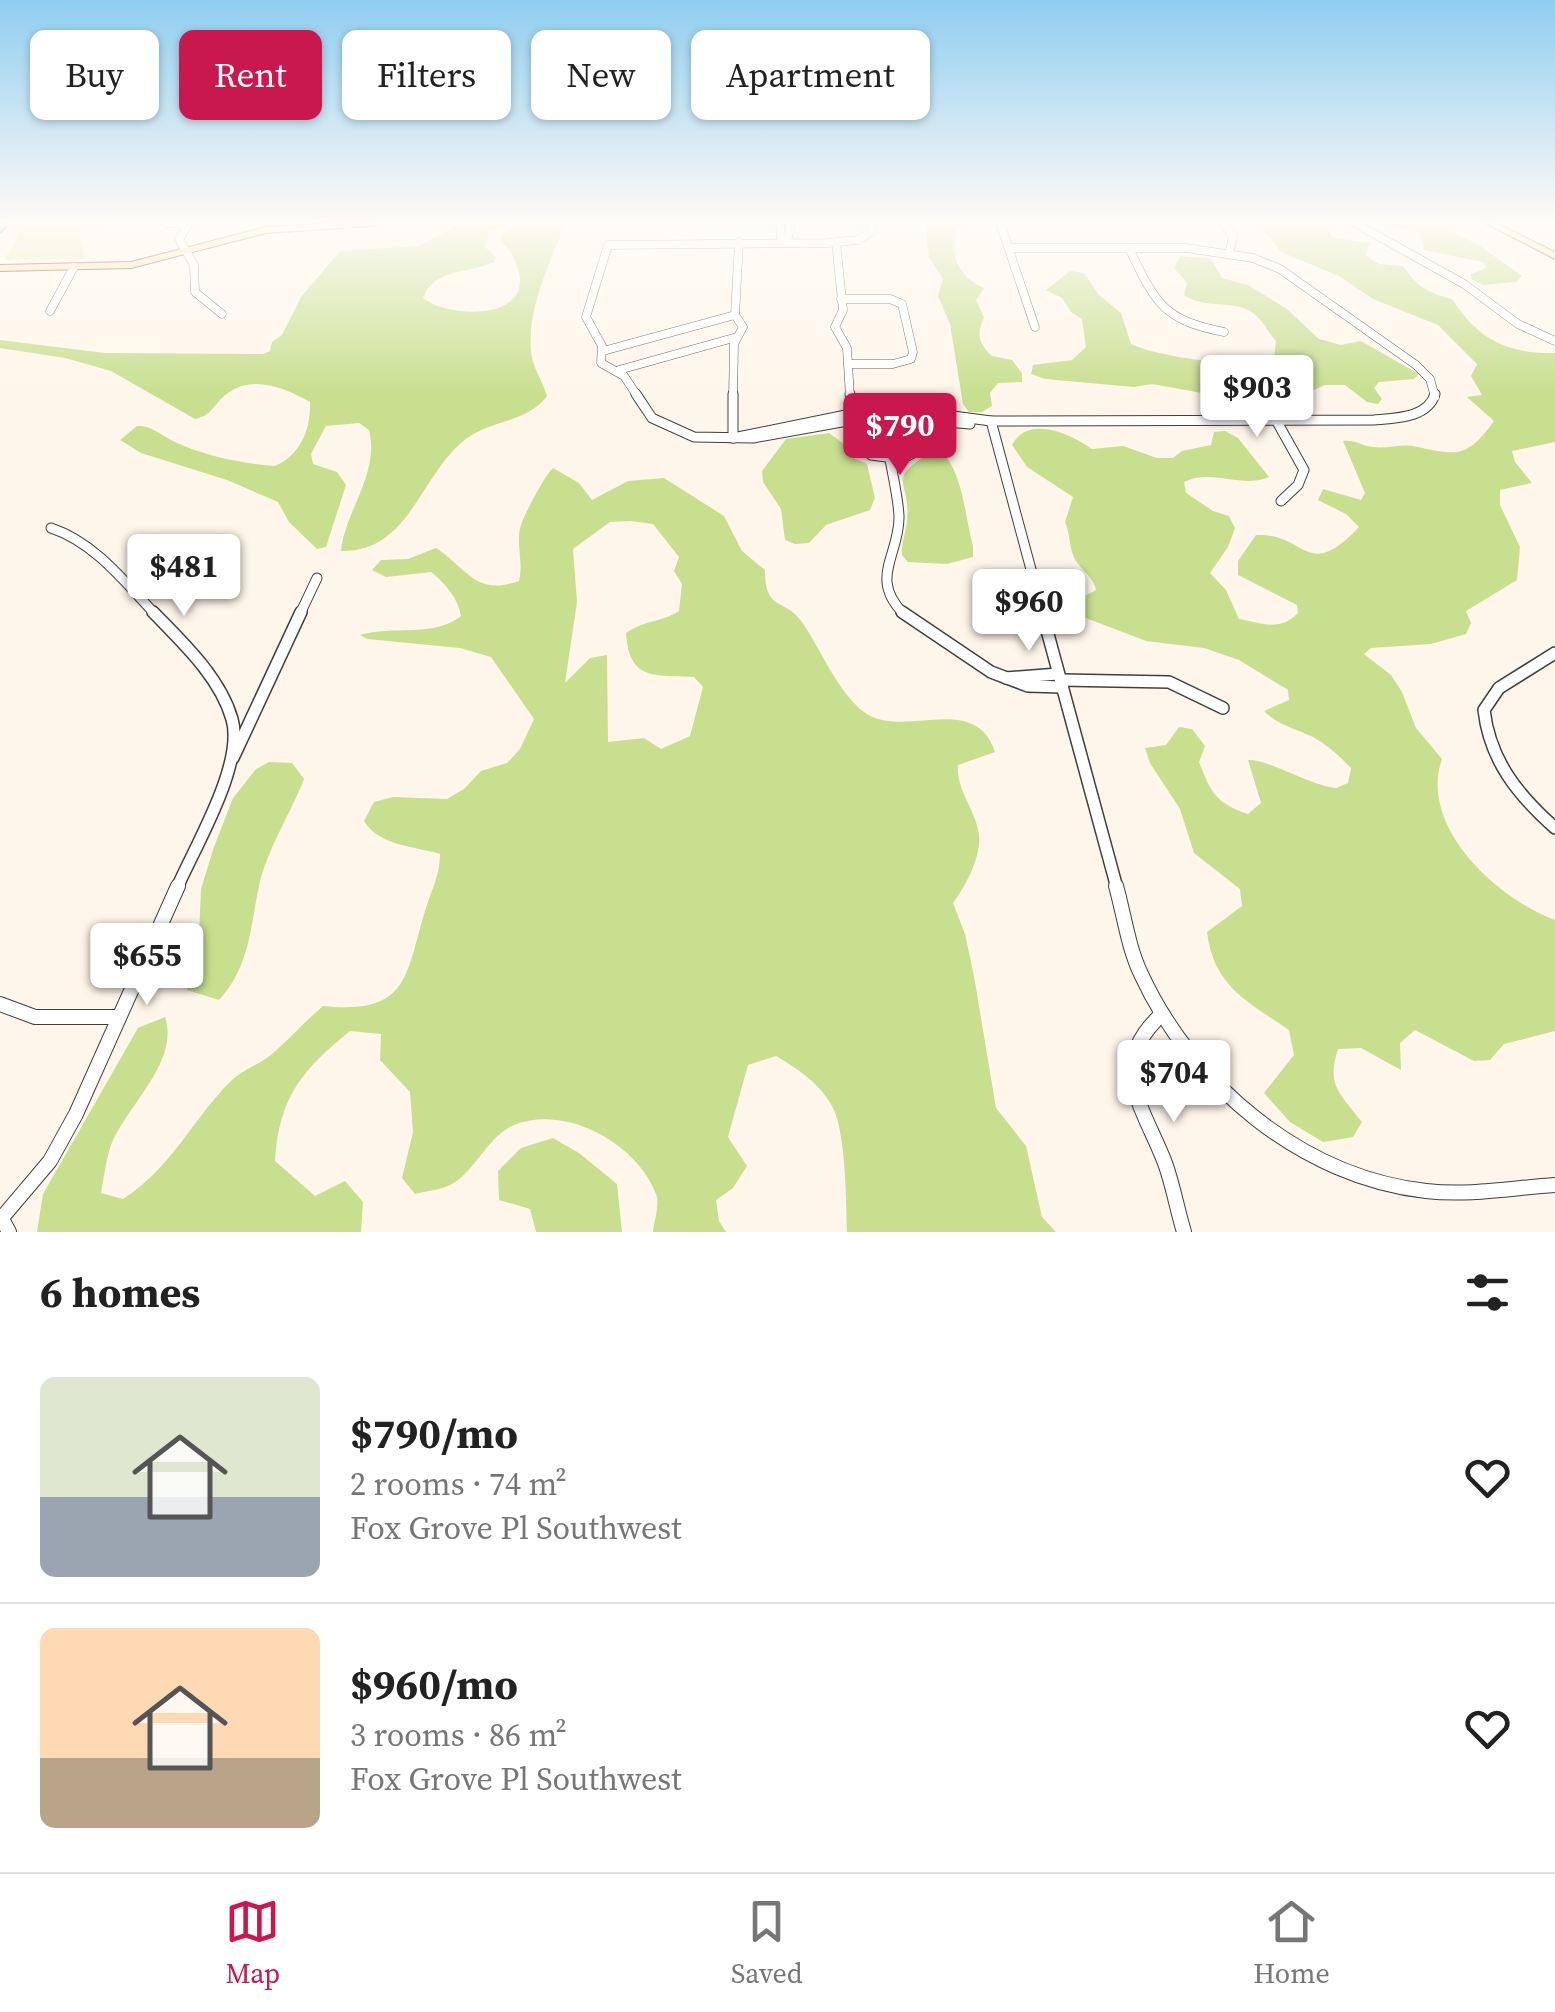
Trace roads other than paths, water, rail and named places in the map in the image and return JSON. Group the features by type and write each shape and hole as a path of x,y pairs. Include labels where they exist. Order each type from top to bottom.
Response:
{"street":[{"path":"50,311 60,297 62,280"},
{"path":"195,280 195,292 222,314"},
{"path":"597,280 586,317 603,351 601,363 618,370 645,410 661,425 694,437 769,436 852,415 934,417 975,424 1386,419 1420,412 1434,403 1438,396 1434,383 1421,370 1295,280"},
{"path":"733,438 737,337 743,326 735,315 737,280"},
{"path":"840,280 842,310 835,327 846,344 852,415 864,448 890,460 919,452 934,417"},
{"path":"1020,280 1035,327"},
{"path":"1147,280 1167,317 1183,325 1224,332"},
{"path":"1458,280 1518,324 1555,341"},
{"path":"842,299 890,299 902,304 913,352 911,359 900,363 848,364"},
{"path":"603,351 735,315"},
{"path":"618,370 737,337"},
{"path":"1276,420 1304,470 1298,485 1281,501"},
{"path":"991,421 1139,970 1162,1014 1206,1073 1234,1100 1266,1126 1342,1168 1382,1183 1424,1191 1555,1185"},
{"path":"890,460 898,519 885,575 892,602 911,621 1004,678 1028,686 1060,681 1169,682 1223,708"},
{"path":"51,528 73,535 87,545 212,679 223,695 234,726 230,763"},
{"path":"4,1224 66,1134 230,763 317,578"},
{"path":"1555,653 1499,688 1484,710 1490,746 1502,770 1555,828"},
{"path":"0,1004 35,1017 119,1017"},
{"path":"1162,1014 1144,1026 1135,1040 1131,1056 1133,1080 1166,1168 1184,1232"}]}
